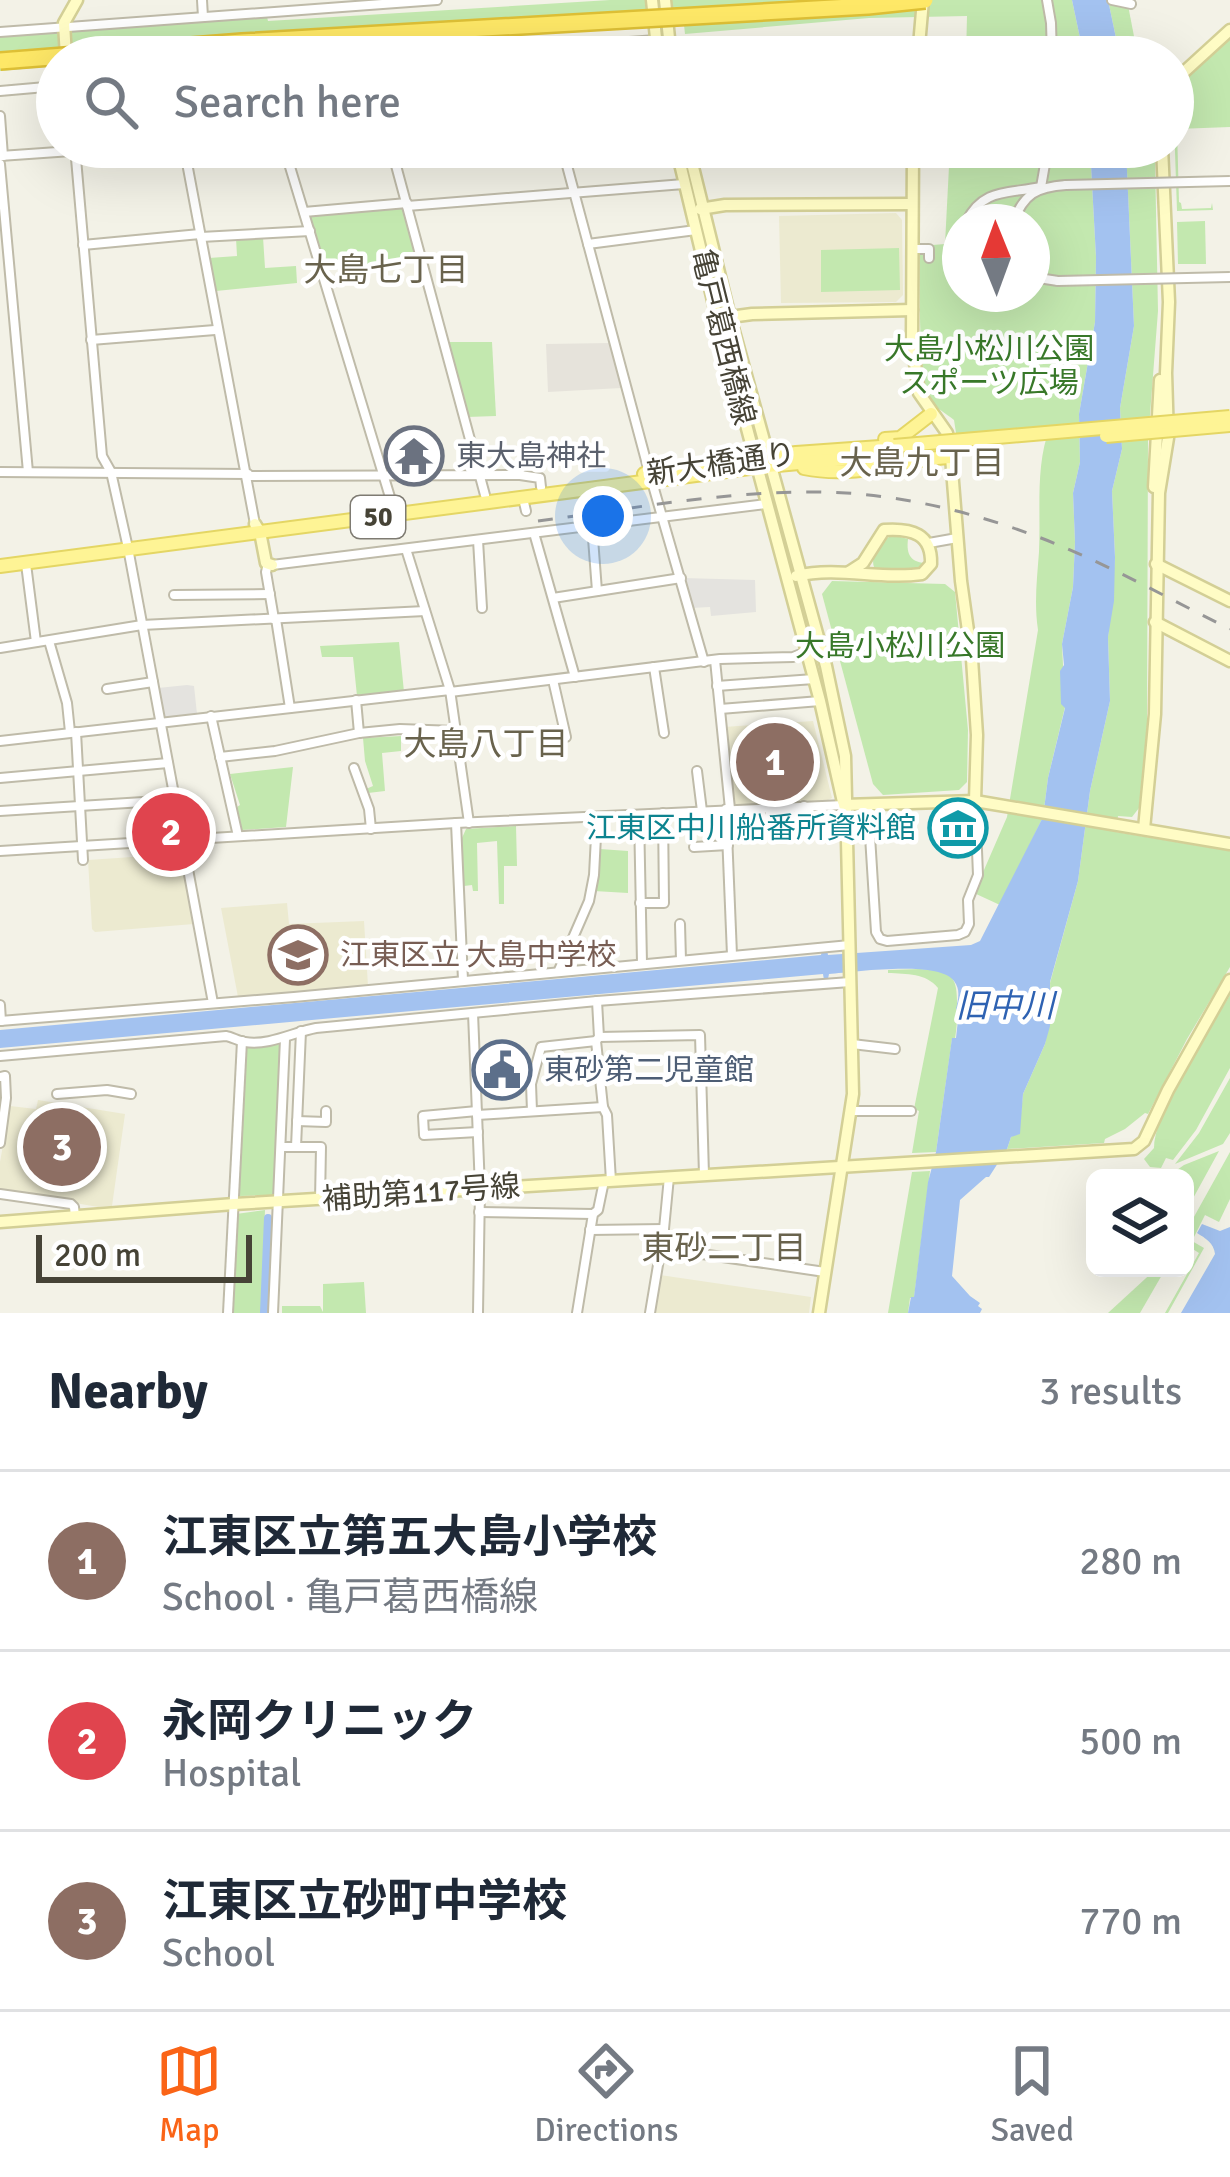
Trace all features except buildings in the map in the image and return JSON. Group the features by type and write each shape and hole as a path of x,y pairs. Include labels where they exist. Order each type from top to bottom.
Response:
{"highway":[{"path":"204,36 809,0"},
{"path":"346,36 924,0"},
{"path":"0,52 36,49"},
{"path":"0,62 36,59"}],"main road":[{"path":"793,459 827,444 900,438 932,414"},
{"name":"新大橋通り","path":"0,562 541,487 793,459 1230,421"},
{"path":"793,459 841,472 951,457"},
{"name":"新大橋通り","path":"258,528 524,504 652,477"},
{"name":"新大橋通り","path":"0,562 126,545"}],"street":[{"path":"65,36 65,18 77,0"},
{"path":"202,0 203,17"},
{"path":"0,32 342,3 437,0"},
{"path":"652,0 656,36"},
{"path":"665,0 669,36"},
{"path":"920,36 924,0"},
{"path":"1047,0 1051,36"},
{"path":"1112,0 1131,4"},
{"path":"1194,63 1230,30"},
{"path":"0,91 36,88"},
{"path":"0,116 28,472"},
{"path":"1,158 36,154"},
{"path":"77,168 102,456 111,472 126,545 213,1003"},
{"path":"188,168 217,330 270,565 266,572 290,708"},
{"path":"290,168 393,507"},
{"path":"397,168 485,494"},
{"path":"567,168 680,578 717,686 728,809 732,955"},
{"name":"亀戸葛西橋線","path":"681,168 697,210 696,230 793,577 806,652 844,805"},
{"name":"亀戸葛西橋線","path":"691,168 697,210 730,317 762,462 766,504 826,666 845,756 851,1111 819,1313"},
{"path":"868,804 880,939 965,932 968,900 978,875 974,690 951,457 946,433 917,385 912,341 913,168"},
{"path":"1023,204 1041,187 1044,168"},
{"path":"1144,829 1154,737 1159,493 1168,438 1163,168"},
{"path":"976,204 985,197 1041,187 1230,181"},
{"path":"304,212 684,184"},
{"path":"697,210 911,204"},
{"path":"588,244 696,230"},
{"path":"83,245 310,231"},
{"path":"911,249 929,249 929,258"},
{"path":"1050,280 1230,277"},
{"path":"730,317 912,310"},
{"path":"91,340 217,330"},
{"path":"0,472 520,475 540,478 541,487"},
{"path":"270,565 766,504"},
{"path":"592,525 597,591"},
{"path":"793,577 849,572 914,575 926,572 932,561 929,543 920,536 882,532 861,565 849,572"},
{"path":"534,533 575,677"},
{"path":"929,543 958,538"},
{"path":"478,540 482,608"},
{"path":"406,549 450,691 469,823"},
{"path":"871,549 870,568 885,575"},
{"path":"26,562 36,642"},
{"path":"1156,564 1230,602"},
{"path":"553,598 680,578"},
{"path":"174,595 270,594"},
{"path":"0,648 142,625 425,611"},
{"path":"1155,622 1230,661"},
{"path":"49,640 73,732 83,860"},
{"path":"0,741 806,652"},
{"path":"816,686 826,666"},
{"path":"655,667 664,733"},
{"path":"553,680 566,737"},
{"path":"107,688 153,682"},
{"path":"720,709 820,683 832,690"},
{"path":"717,686 816,686"},
{"path":"356,700 359,733"},
{"path":"211,716 238,836"},
{"path":"220,757 359,733 456,731"},
{"path":"0,778 168,763"},
{"path":"354,768 369,809 370,829"},
{"path":"697,771 702,811"},
{"path":"0,811 175,800"},
{"path":"0,851 728,809 975,801 1230,844"},
{"path":"804,806 806,832 845,830"},
{"path":"640,903 664,903 663,813"},
{"path":"639,814 642,963"},
{"path":"559,971 589,901 597,817"},
{"path":"456,823 463,980"},
{"path":"694,847 728,845"},
{"path":"680,924 681,960"},
{"path":"0,1005 0,1021 850,946"},
{"name":"補助第117号線","path":"0,1222 1134,1149 1144,1141 1230,980"},
{"path":"0,1143 6,1098 2,1056 226,1036 242,1042 285,1038 302,1030 852,981"},
{"path":"479,1212 593,1214 598,1210 608,1181 597,1001"},
{"path":"473,1013 480,1189 478,1313"},
{"path":"296,1147 302,1030"},
{"path":"532,1111 531,1084 541,1048 598,1039 700,1035 704,1175"},
{"path":"274,1313 285,1038"},
{"path":"228,1313 242,1042"},
{"path":"852,1044 895,1048"},
{"path":"57,1094 107,1090 131,1094"},
{"path":"478,1132 424,1136 423,1116 603,1107"},
{"path":"297,1121 326,1122 326,1111"},
{"path":"851,1111 910,1112"},
{"path":"281,1147 327,1148 320,1200"},
{"path":"650,1313 669,1178"},
{"path":"0,1194 70,1204 75,1216"},
{"path":"577,1313 593,1214"},
{"path":"590,1230 664,1229"},
{"path":"661,1248 825,1272"}],"shaded area":[{"path":"896,213 902,220 903,295 896,302 781,303 779,216"},
{"path":"610,343 621,388 548,392 546,344"},
{"path":"683,578 755,580 756,612 711,616 710,607 691,608"},
{"path":"194,686 197,714 164,718 158,688"},
{"path":"813,721 832,798 731,802 724,727"},
{"path":"803,810 804,828 793,841 731,841 729,817 733,813"},
{"path":"176,854 194,924 92,929 88,860"},
{"name":"江東区立 大島中学校","path":"287,903 289,924 364,921 368,986 238,997 221,908"},
{"path":"38,1100 125,1114 112,1206 0,1190 10,1106 36,1109"},
{"path":"660,1275 811,1297 809,1313 654,1313"}],"green space":[{"path":"610,0 1072,0 1080,36 967,36 967,16 869,18 685,34 684,25 511,36 36,36 36,68 0,71 0,35 267,17 268,21"},
{"path":"1108,0 1127,0 1134,36 1116,36"},
{"path":"1230,38 1230,127 1194,128 1194,66"},
{"name":"大島小松川公園 スポーツ広場","path":"949,168 1091,168 1095,322 1079,414 1073,587 1062,644 1065,707 1043,817 1000,905 974,893 1007,817 1038,630 1040,473 1050,427 956,433 954,420 931,401 927,390 920,246 942,244 942,312 1050,312 1050,204 947,204"},
{"path":"1127,168 1155,168 1158,311 1148,440 1147,727 1139,808 1132,817 1118,816 1116,832 1230,851 1230,967 1148,1114 1104,1143 1007,1149 1011,1137 1019,1132 1023,1094 1045,1044 1050,983 1078,881 1090,791 1110,701 1108,637 1115,557 1112,491 1122,449 1120,408 1134,326"},
{"path":"1176,168 1182,209 1211,208 1212,203 1213,210 1177,211"},
{"path":"406,207 420,258 324,270 309,214"},
{"path":"1205,221 1206,264 1178,264 1177,222"},
{"path":"263,237 265,268 296,266 297,283 216,291 209,258 237,256 236,238"},
{"path":"899,248 900,290 821,292 821,250"},
{"path":"447,342 492,342 496,416 467,417"},
{"path":"893,535 908,539 914,560 928,563 921,572 874,567 878,548"},
{"name":"大島小松川公園","path":"832,581 945,584 955,592 968,730 967,782 959,790 883,795 873,784 822,594"},
{"path":"399,642 404,692 357,696 353,657 322,657 320,646"},
{"path":"401,736 401,751 382,753 385,791 368,793 366,789 373,786 363,738"},
{"path":"293,767 286,827 242,830 230,774"},
{"path":"516,826 517,866 504,866 504,904 499,904 497,841 477,843 478,891 473,891 472,885 464,886 462,838 466,829"},
{"path":"600,849 628,851 628,893 594,891"},
{"path":"920,969 952,978 957,1014 936,1152 912,1153 919,1111 914,1109 938,988 922,977 888,970"},
{"path":"1230,995 1230,1068 1196,1130 1173,1160 1166,1158 1161,1168 1150,1167 1144,1159 1154,1148 1163,1113"},
{"path":"282,1044 275,1195 240,1196 245,1048"},
{"path":"1230,1078 1230,1133 1223,1144 1175,1164 1199,1133"},
{"path":"1219,1151 1194,1197 1194,1169 1178,1169"},
{"path":"1230,1152 1230,1199 1219,1222 1205,1215 1194,1237 1194,1217"},
{"path":"930,1171 914,1298 910,1298 908,1313 888,1313 912,1172"},
{"path":"265,1210 261,1313 232,1313 236,1214"},
{"path":"1147,1277 1161,1277 1140,1313 1108,1313"},
{"path":"1185,1277 1188,1277 1168,1313"},
{"path":"364,1282 366,1313 282,1313 282,1306 320,1306 323,1312 323,1284"}],"water":[{"path":"1072,0 1108,0 1116,36 1080,36"},
{"name":"旧中川","path":"1091,168 1127,168 1134,326 1120,408 1122,449 1112,491 1115,557 1108,637 1110,701 1090,791 1078,881 1050,982 1050,1026 1023,1094 1020,1134 1011,1137 989,1177 960,1200 952,1276 980,1303 980,1313 908,1313 959,1011 954,981 932,971 857,971 829,974 824,980 823,974 0,1048 0,1030 821,955 822,950 828,955 980,941 1043,817 1065,708 1060,671 1073,587 1073,493 1080,462 1079,414 1095,322"},
{"path":"1202,1224 1220,1231 1230,1227 1230,1313 1181,1313 1215,1254 1197,1233"}],"waterway":[{"path":"264,1313 268,1218"}],"railway":[{"path":"538,521 769,493 894,498 965,513 1033,535 1230,629"}],"place":[{"name":"東大島神社","path":"414,456"},
{"name":"江東区立第五大島小学校","path":"775,762"},
{"name":"江東区中川船番所資料館","path":"958,828"},
{"name":"永岡クリニック","path":"171,832"},
{"name":"江東区立 大島中学校","path":"298,955"},
{"name":"東砂第二児童館","path":"502,1070"},
{"name":"江東区立砂町中学校","path":"62,1147"}],"district":[{"name":"大島七丁目","path":"386,270"},
{"name":"大島九丁目","path":"922,463"},
{"name":"大島八丁目","path":"486,744"},
{"name":"東砂二丁目","path":"724,1248"}]}
